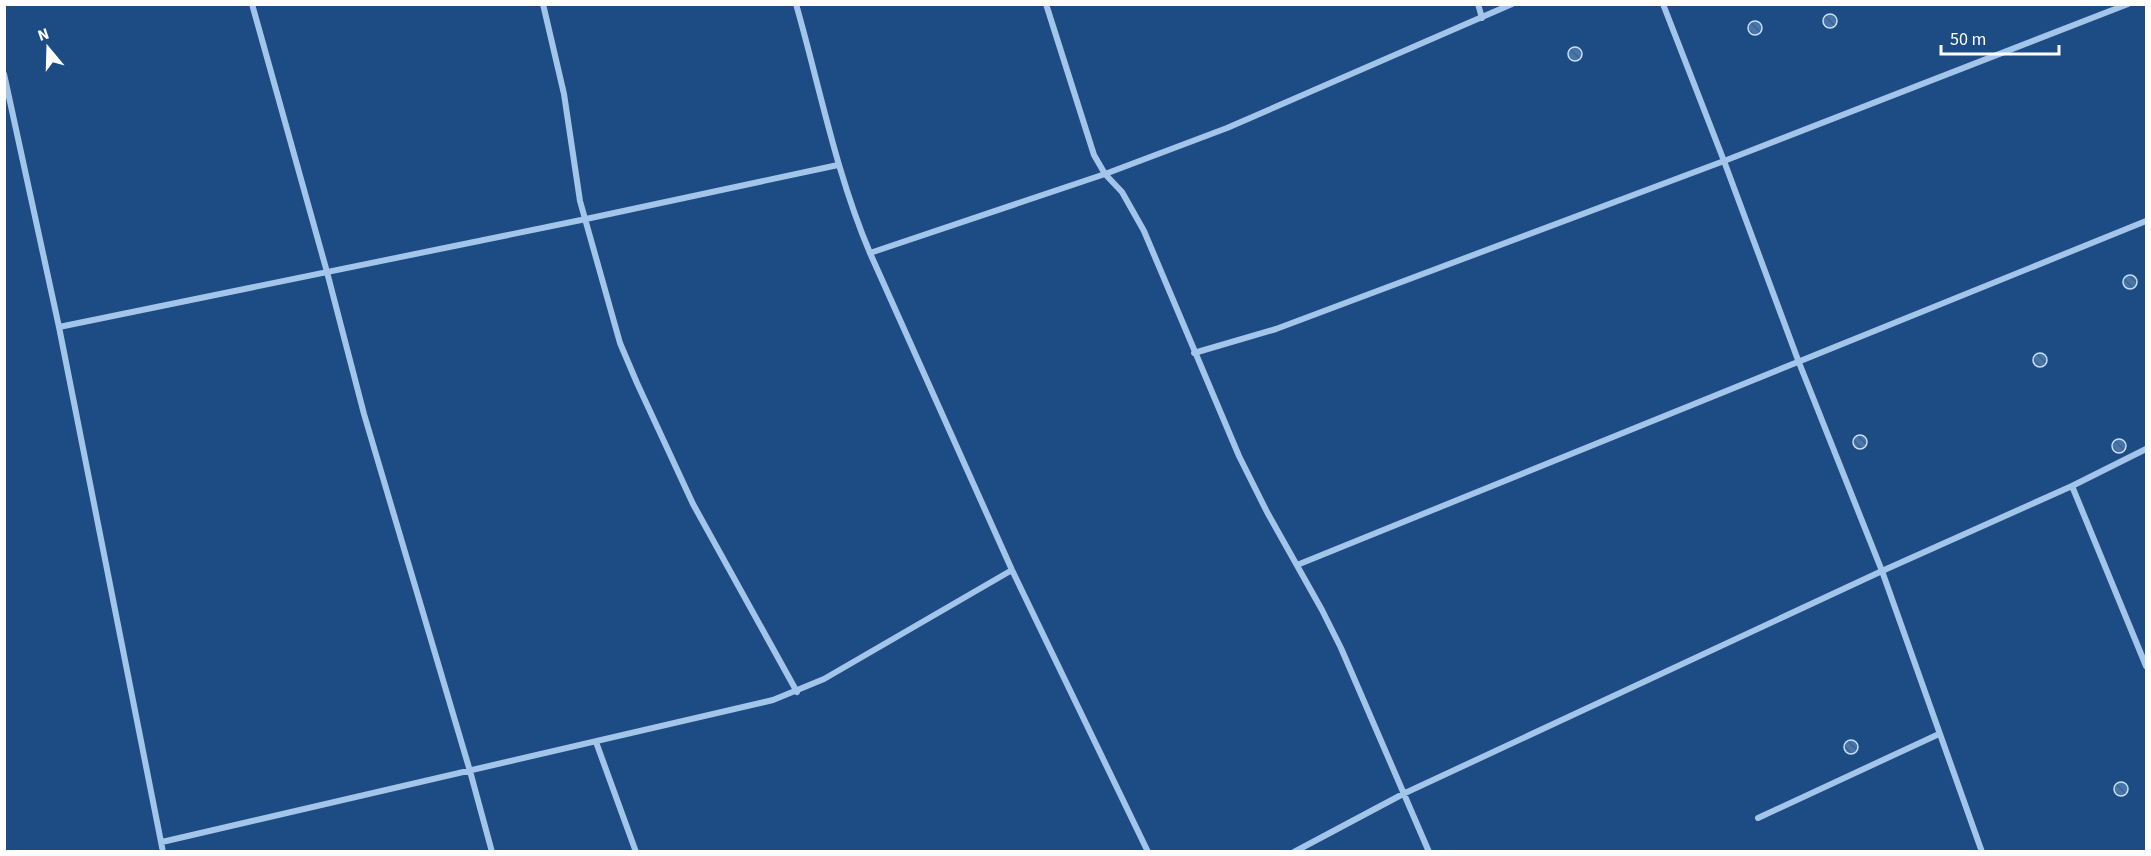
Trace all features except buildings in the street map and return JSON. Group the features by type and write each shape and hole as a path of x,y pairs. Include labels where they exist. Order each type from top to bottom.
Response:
{"street":[{"path":"252,4 364,414 492,852"},
{"path":"543,4 564,94 575,158 576,183 620,343 693,504 797,692"},
{"path":"796,4 853,214 1012,570 1149,852"},
{"path":"1046,4 1094,155 1105,174 1122,192 1158,259 1194,353 1239,456 1341,648 1429,852"},
{"path":"1478,4 1482,18"},
{"path":"870,253 1105,174 1227,128 1512,4"},
{"path":"1663,4 1798,360 1882,571 1982,852"},
{"path":"1194,353 1276,329 1724,161 2128,4"},
{"path":"4,74 59,327 163,852"},
{"path":"59,327 838,165"},
{"path":"1297,565 2146,220"},
{"path":"1294,852 1403,794 1882,571 2072,486 2146,449"},
{"path":"2072,486 2146,666"},
{"path":"162,843 742,709 797,692 824,679 1012,570"},
{"path":"1758,818 1939,734"},
{"path":"596,742 636,852"}]}
